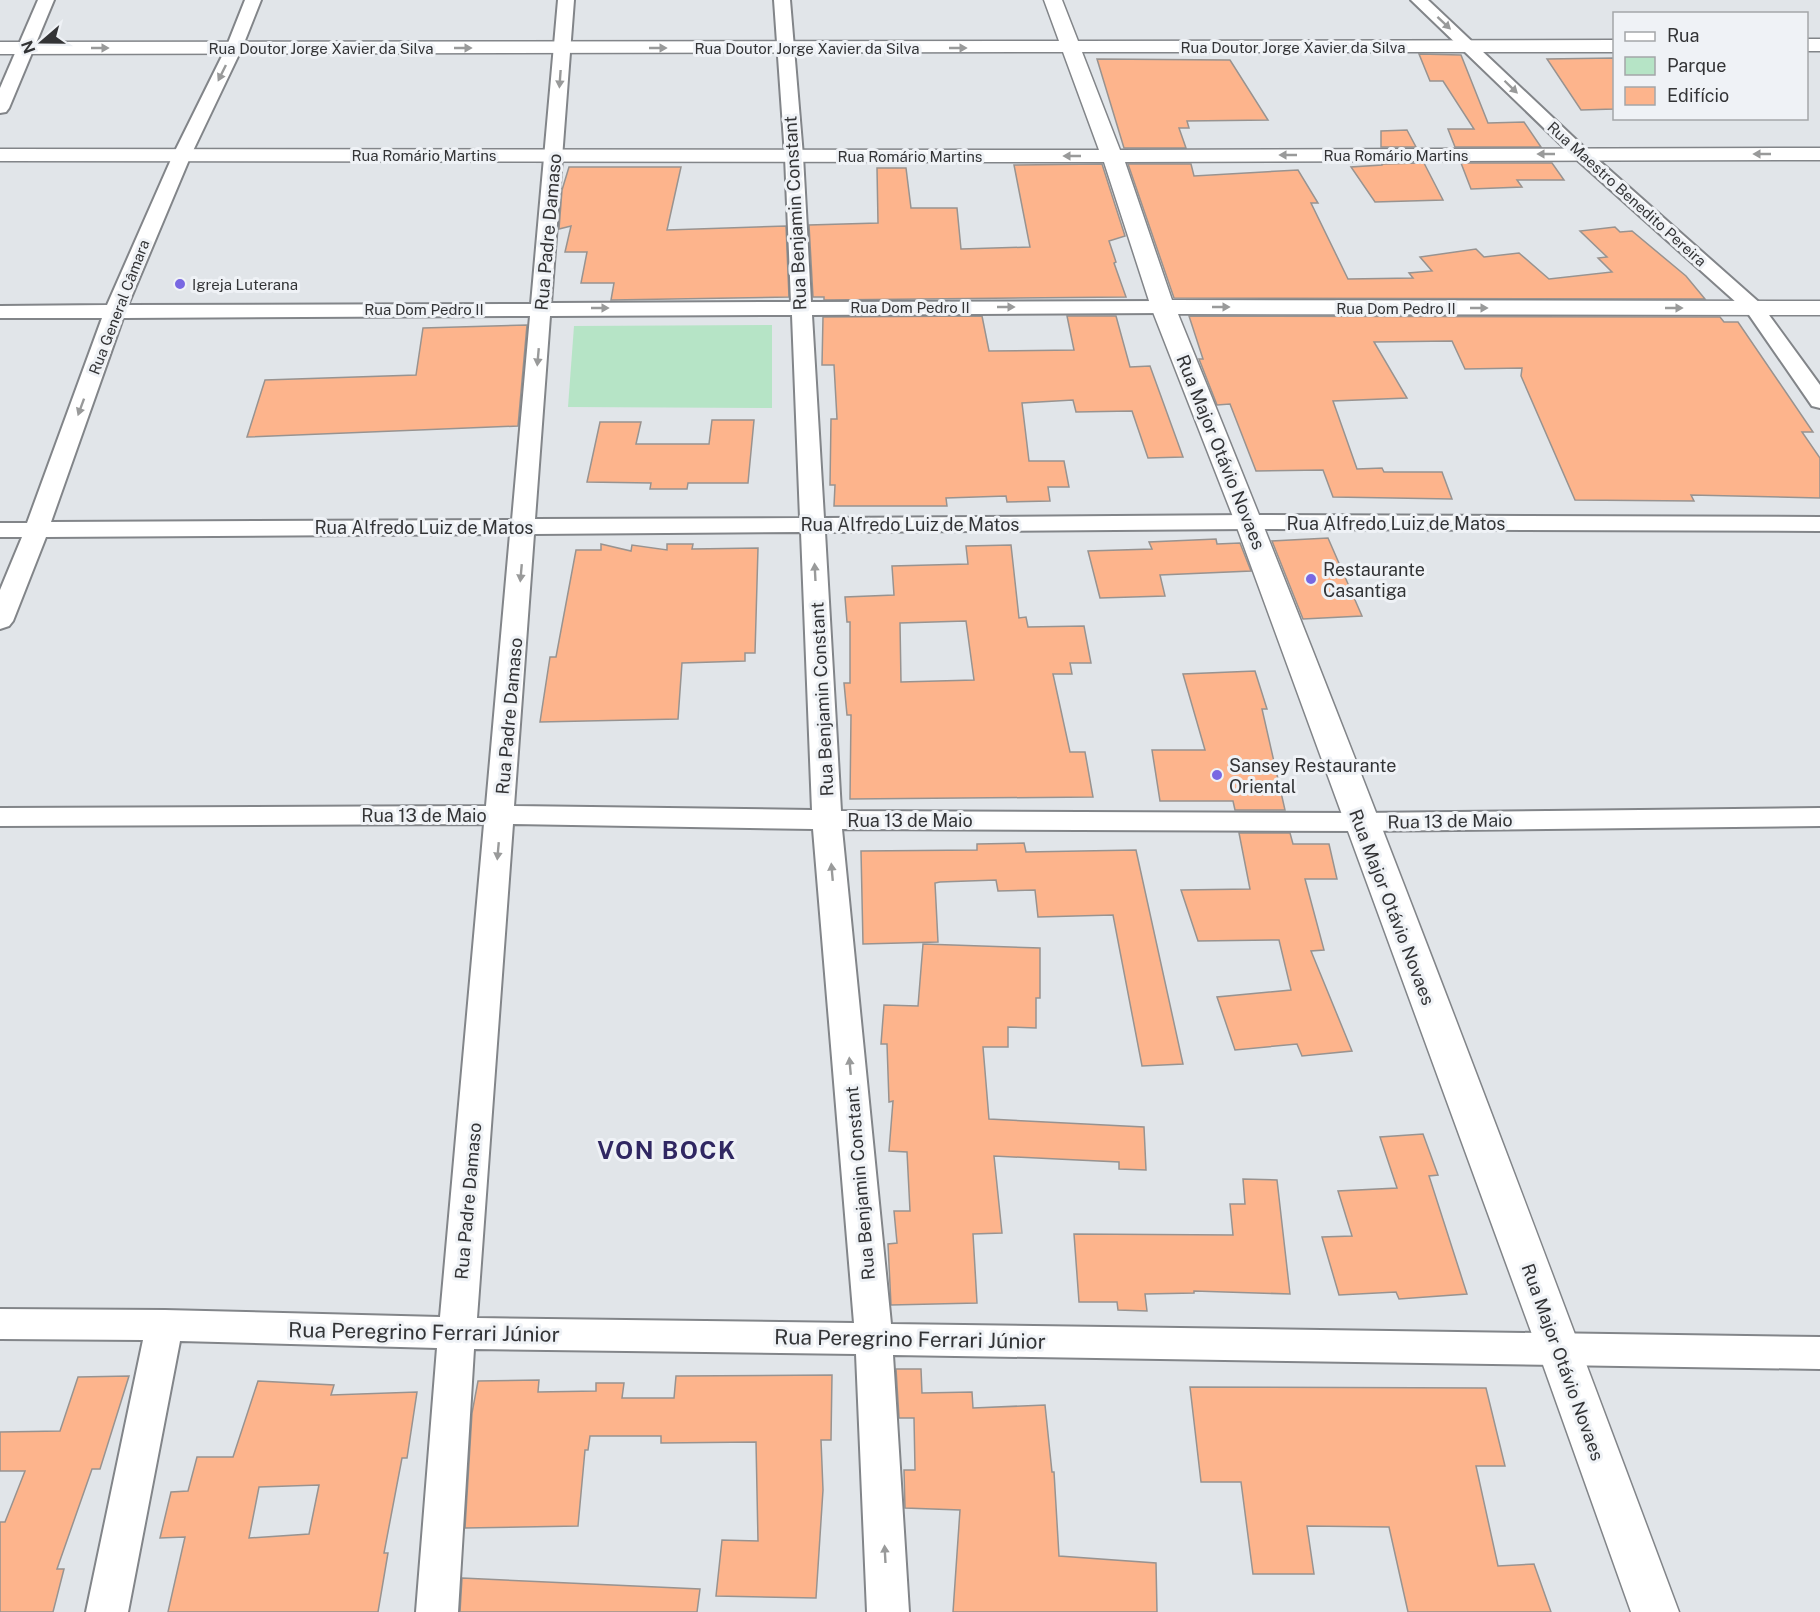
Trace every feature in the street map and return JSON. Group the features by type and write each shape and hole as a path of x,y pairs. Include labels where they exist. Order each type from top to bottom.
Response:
{"street":[{"path":"0,108 46,0"},
{"name":"Rua General Câmara","path":"0,621 37,530 115,311 182,155 234,48 253,0"},
{"name":"Rua Padre Damaso","path":"437,1612 457,1333 566,0"},
{"name":"Rua Benjamin Constant","path":"782,0 794,156 827,820 874,1339 888,1612"},
{"name":"Rua Major Otávio Novaes","path":"1053,0 1112,156 1163,307 1249,522 1559,1348 1655,1612"},
{"name":"Rua Maestro Benedito Pereira","path":"1419,0 1581,154 1755,308 1820,401"},
{"name":"Rua Doutor Jorge Xavier da Silva","path":"0,48 1613,46"},
{"name":"Rua Romário Martins","path":"0,155 1820,154"},
{"name":"Rua Dom Pedro II","path":"0,312 542,308 1820,308"},
{"name":"Rua Alfredo Luiz de Matos","path":"0,531 1249,522 1820,524"},
{"name":"Rua 13 de Maio","path":"0,817 501,815 827,820 1360,822 1820,817"},
{"name":"Rua Peregrino Ferrari Júnior","path":"0,1324 1820,1353"},
{"path":"107,1612 165,1325"}],"green space":[{"path":"772,325 772,408 568,407 574,326"}],"building":[{"path":"1419,54 1461,55 1488,123 1524,122 1541,147 1455,147 1448,129 1474,129 1443,81 1430,81"},
{"path":"1613,58 1613,109 1581,110 1547,59"},
{"path":"1097,59 1230,60 1268,120 1187,121 1189,128 1179,128 1186,148 1124,148"},
{"path":"1407,130 1416,147 1381,147 1381,131"},
{"path":"1424,163 1443,200 1375,202 1351,167 1382,164"},
{"path":"1461,163 1552,163 1564,180 1517,180 1522,187 1471,189"},
{"path":"1102,164 1125,236 1109,241 1126,297 824,300 824,297 813,297 809,225 878,223 877,168 906,168 911,208 957,208 961,249 1030,247 1014,165"},
{"path":"1128,164 1191,164 1194,176 1298,170 1318,203 1311,203 1348,279 1413,278 1409,273 1432,271 1420,257 1476,249 1484,257 1519,253 1549,279 1612,272 1598,258 1607,257 1580,231 1615,227 1620,232 1632,231 1686,276 1705,299 1174,298"},
{"path":"569,167 681,167 667,230 786,226 789,297 611,300 614,283 581,283 587,252 565,252 571,226 559,229 562,190"},
{"path":"982,316 989,351 1074,350 1067,316 1116,316 1130,367 1150,366 1183,457 1148,458 1132,411 1076,412 1073,400 1022,403 1029,461 1064,461 1069,487 1048,487 1050,501 1007,502 1006,496 946,498 947,506 834,506 835,485 830,485 831,419 837,419 834,365 822,365 823,317"},
{"path":"1189,316 1720,317 1724,322 1738,322 1813,432 1802,432 1820,458 1820,498 1691,495 1694,501 1575,500 1521,376 1522,368 1465,369 1452,341 1374,342 1407,398 1333,401 1357,469 1382,468 1384,472 1442,472 1452,499 1333,497 1323,470 1256,471 1230,404 1217,405 1199,359 1203,359"},
{"path":"527,325 518,426 247,437 265,380 416,375 423,328"},
{"path":"712,420 754,420 748,483 688,483 687,489 650,489 651,483 587,482 600,422 641,422 636,444 709,444"},
{"name":"Restaurante Casantiga","path":"1328,538 1362,616 1303,619 1272,541"},
{"path":"1216,539 1217,544 1240,543 1251,571 1160,575 1165,596 1100,598 1088,551 1152,549 1149,542"},
{"path":"601,544 631,551 632,545 667,550 667,544 693,544 692,549 758,548 755,653 745,653 745,661 682,663 678,719 540,722 550,657 556,657 576,550 601,550"},
{"path":"1011,545 1019,618 1026,617 1028,627 1084,626 1091,663 1070,663 1072,674 1053,674 1070,752 1085,752 1093,797 850,799 851,715 847,715 844,683 850,683 850,622 847,622 845,597 894,595 892,566 968,564 966,546","holes":["966,621 974,680 901,682 900,623"]},
{"path":"1255,671 1267,709 1262,709 1285,810 1235,810 1233,801 1160,801 1152,750 1205,750 1183,674"},
{"path":"1239,833 1290,833 1293,844 1329,844 1337,879 1305,879 1324,950 1311,951 1352,1051 1302,1056 1297,1044 1235,1050 1217,997 1291,990 1279,940 1198,941 1181,890 1250,889"},
{"path":"1024,843 1026,852 1136,850 1183,1064 1142,1066 1113,915 1038,917 1035,890 998,891 996,880 940,882 935,883 938,942 863,944 861,851 977,850 977,844"},
{"path":"923,944 1040,948 1040,998 1036,998 1036,1028 1008,1027 1008,1047 983,1047 989,1119 1144,1127 1146,1170 1119,1169 1119,1162 994,1156 1002,1233 973,1234 977,1303 891,1305 888,1244 897,1243 894,1211 910,1211 907,1152 889,1151 893,1101 889,1102 887,1044 881,1044 884,1005 918,1006"},
{"path":"1423,1134 1438,1175 1429,1176 1467,1294 1399,1299 1396,1292 1339,1295 1322,1237 1352,1236 1338,1191 1397,1188 1380,1137"},
{"path":"1243,1179 1277,1180 1290,1294 1194,1291 1194,1293 1145,1294 1147,1311 1118,1310 1117,1302 1079,1302 1074,1234 1233,1235 1230,1204 1245,1204"},
{"path":"896,1369 921,1369 922,1393 972,1392 973,1408 1045,1405 1052,1472 1054,1472 1059,1556 1156,1563 1157,1612 953,1612 960,1510 905,1508 904,1470 915,1470 914,1418 899,1418"},
{"path":"832,1375 831,1440 821,1440 823,1490 816,1598 716,1596 722,1540 758,1541 756,1442 661,1443 661,1436 590,1436 588,1450 585,1450 578,1526 465,1528 472,1413 478,1381 539,1380 538,1392 596,1391 596,1383 624,1383 622,1398 674,1398 676,1376"},
{"path":"129,1376 100,1469 92,1469 57,1569 64,1569 53,1612 0,1612 0,1522 5,1522 25,1471 0,1471 0,1432 60,1431 78,1377"},
{"path":"258,1381 334,1385 331,1395 417,1392 407,1458 402,1458 384,1553 388,1553 378,1612 168,1612 185,1537 160,1538 171,1492 188,1491 197,1457 233,1457","holes":["319,1485 309,1534 249,1538 259,1487"]},
{"path":"1190,1387 1486,1388 1505,1466 1476,1466 1498,1566 1534,1564 1551,1612 1408,1612 1389,1527 1307,1526 1314,1574 1253,1574 1241,1482 1201,1482"},
{"path":"462,1578 700,1589 697,1612 460,1612"}],"place":[{"name":"Igreja Luterana","path":"180,284"},
{"name":"Restaurante Casantiga","path":"1311,579"},
{"name":"Sansey Restaurante Oriental","path":"1217,775"}],"district":[{"name":"VON BOCK","path":"667,1150"}]}
